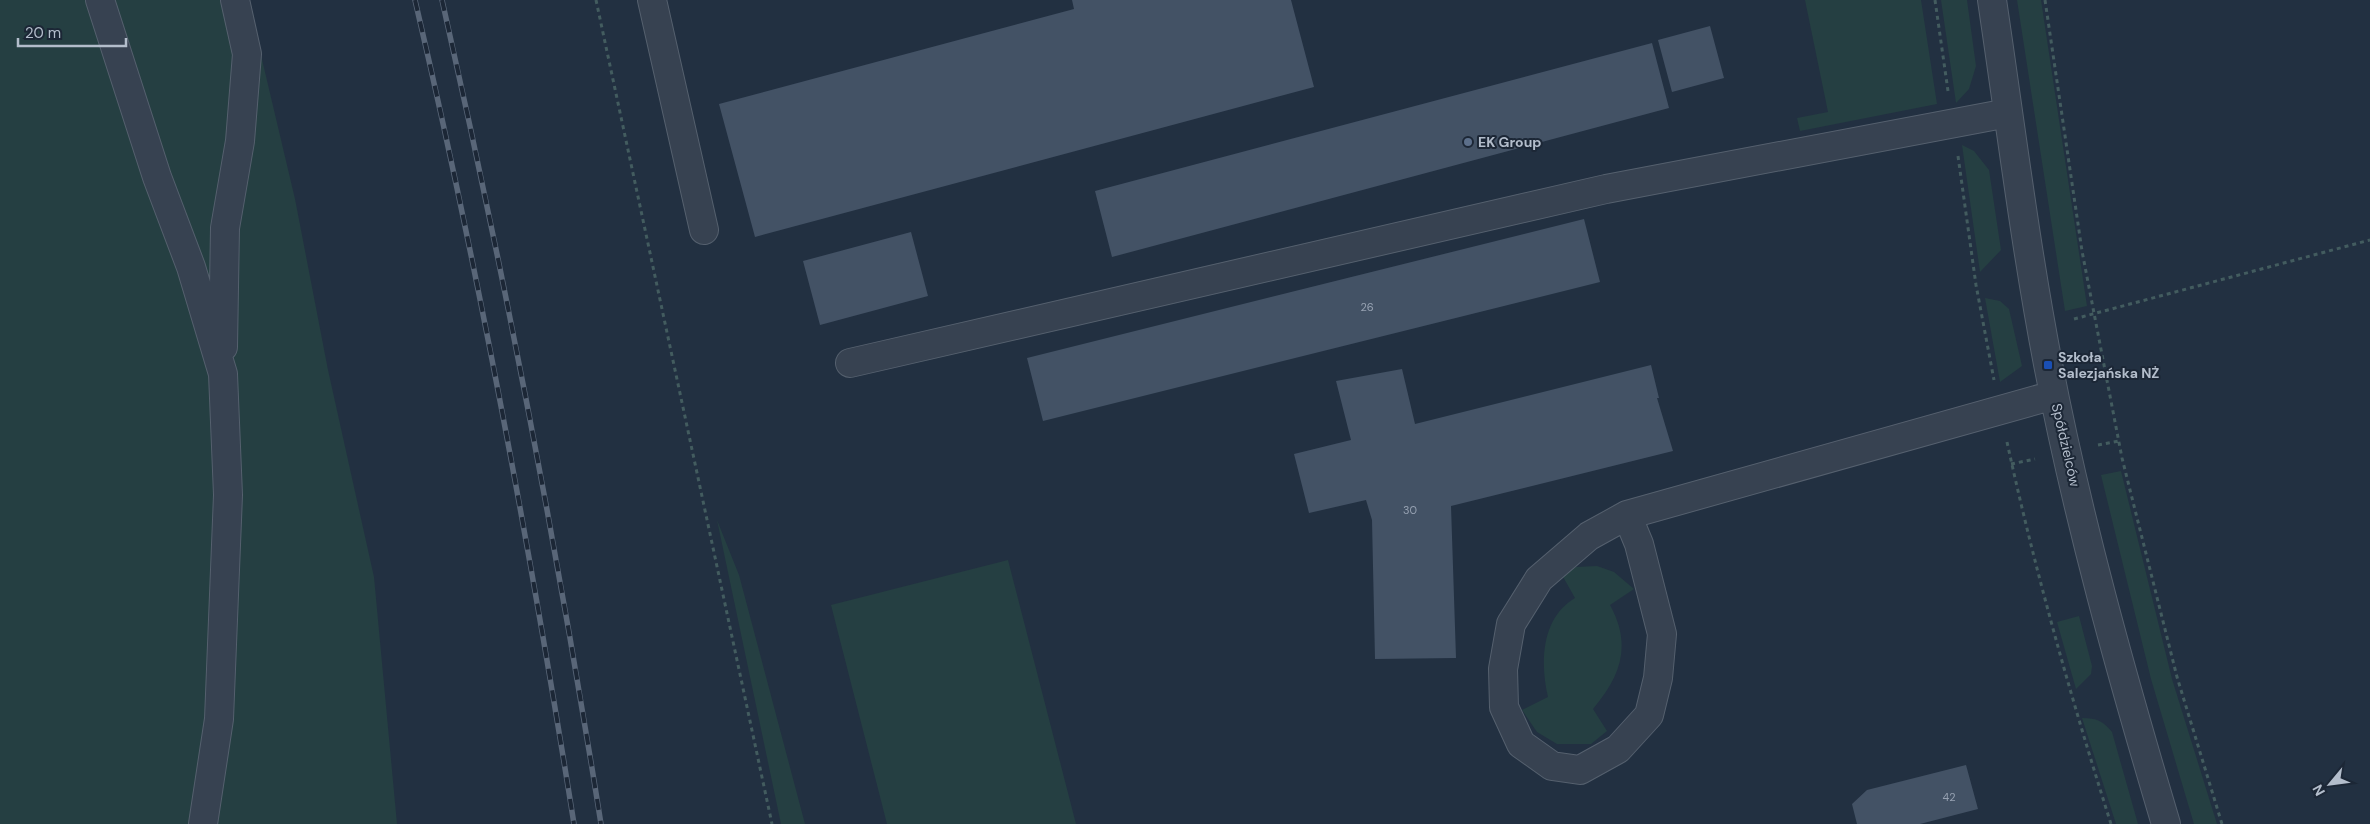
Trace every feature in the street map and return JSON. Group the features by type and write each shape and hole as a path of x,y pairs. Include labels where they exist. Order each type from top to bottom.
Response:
{"street":[{"path":"100,0 154,168 190,267 223,374"},
{"path":"203,824 219,718 228,495 223,374 225,228 240,141 247,54 235,0"},
{"path":"652,0 704,230"},
{"name":"Spółdzielców","path":"1992,0 2041,327 2054,394 2105,609 2130,704 2166,824"},
{"path":"850,363 1606,189 2008,113"},
{"path":"1627,515 1639,544 1662,634 1658,678 1648,715 1618,749 1580,770 1552,766 1521,744 1504,707 1503,669 1511,624 1539,579 1589,536 1627,515 2054,394"}],"path":[{"path":"596,0 772,824"},
{"path":"2045,0 2082,251 2122,458 2176,677 2222,824"},
{"path":"2041,327 2370,240"}],"green space":[{"path":"0,0 248,0 295,199 328,370 374,577 397,824 0,824"},
{"path":"1805,0 1921,0 1937,104 1800,131 1797,118 1828,112"},
{"path":"1941,0 1967,0 1976,66 1969,89 1956,103"},
{"path":"2017,0 2041,0 2087,306 2065,311"},
{"path":"1962,145 1974,151 1989,170 2001,250 1980,272"},
{"path":"1985,298 2000,301 2009,309 2022,366 2000,382"},
{"path":"2121,471 2172,679 2217,824 2194,824 2151,679 2101,475"},
{"path":"717,520 739,575 805,824 781,824"},
{"path":"1008,560 1076,824 887,824 831,605"},
{"path":"1597,566 1614,572 1634,589 1610,605 1621,633 1622,647 1620,660 1611,684 1593,709 1607,731 1591,744 1557,744 1537,732 1522,710 1548,697 1545,684 1544,656 1549,629 1555,617 1575,598 1562,575 1576,567"},
{"path":"2079,616 2092,666 2091,674 2076,689 2057,622"},
{"path":"2082,718 2099,721 2112,732 2138,824 2116,824"}],"building":[{"path":"1072,0 1291,0 1314,87 755,237 719,104 1074,9"},
{"path":"1710,26 1724,78 1672,92 1658,40"},
{"path":"1652,43 1669,108 1112,257 1095,191"},
{"path":"1584,219 1600,282 1043,421 1027,358"},
{"path":"911,232 928,296 820,325 803,261"},
{"path":"1651,365 1659,398 1657,398 1673,451 1451,506 1456,658 1375,659 1372,520 1366,500 1309,513 1294,454 1351,440 1336,381 1402,369 1415,424"},
{"path":"1966,765 1978,809 1920,824 1857,824 1852,804 1867,790"}],"railway":[{"path":"415,0 461,205 502,411 540,617 574,824"},
{"path":"442,0 487,205 548,514 601,824"}],"place":[{"name":"EK Group","path":"1468,142"},
{"name":"Szkoła Salezjańska NŻ","path":"2048,365"}]}
